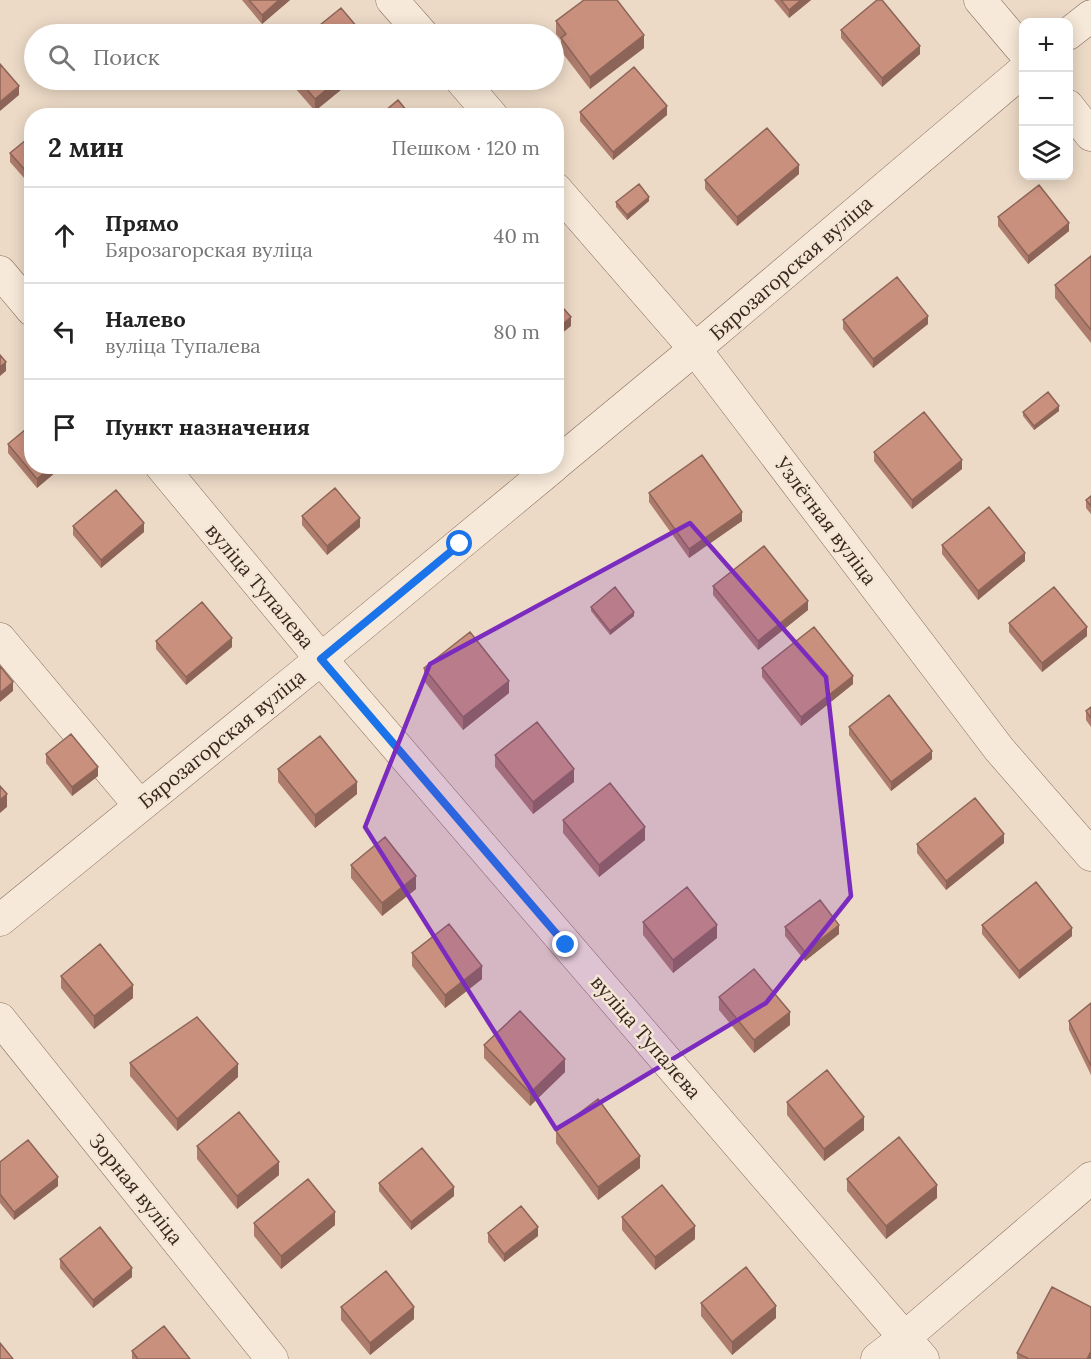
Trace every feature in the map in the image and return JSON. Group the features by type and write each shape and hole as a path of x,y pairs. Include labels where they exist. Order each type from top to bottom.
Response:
{"street":[{"path":"392,0 413,24"},
{"path":"980,0 1019,47"},
{"path":"1073,30 1091,16"},
{"name":"Бярозагорская вуліца","path":"564,458 1021,72"},
{"path":"470,90 485,108"},
{"path":"1073,112 1091,135"},
{"name":"Узлётная вуліца","path":"564,198 695,349 999,749 1091,855"},
{"path":"0,272 24,300"},
{"name":"вуліца Тупалева","path":"168,474 321,659 914,1349"},
{"name":"Бярозагорская вуліца","path":"0,920 544,474"},
{"path":"0,639 140,806"},
{"name":"Зорная вуліца","path":"0,1018 273,1359"},
{"path":"878,1359 914,1349 1091,1178"}],"highlighted area":[{"path":"690,523 826,677 851,896 766,1003 556,1129 365,827 430,664"}],"building":[{"path":"249,0 279,0 262,15"},
{"path":"584,0 617,0 644,35 590,77 564,42 566,34 564,24 558,24 556,21"},
{"path":"781,0 801,0 789,10"},
{"path":"877,0 882,0 920,46 882,78 841,30"},
{"path":"341,8 355,24 321,24"},
{"path":"0,64 19,86 0,102"},
{"path":"634,67 667,106 613,152 580,112"},
{"path":"307,90 326,90 315,99"},
{"path":"398,100 404,108 388,108"},
{"path":"767,128 799,165 737,217 705,180"},
{"path":"24,142 24,169 10,153"},
{"path":"639,184 649,197 627,215 616,202"},
{"path":"1039,185 1069,223 1028,256 998,217"},
{"path":"1091,256 1091,330 1055,285"},
{"path":"897,277 928,316 873,359 843,320"},
{"path":"564,309 571,317 564,323"},
{"path":"0,355 6,362 0,367"},
{"path":"1048,392 1059,406 1034,426 1023,412"},
{"path":"924,412 962,460 912,500 874,452"},
{"path":"24,431 24,463 8,444"},
{"path":"702,455 742,512 689,549 649,493"},
{"path":"33,474 43,474 37,479"},
{"path":"335,488 360,518 327,546 302,516"},
{"path":"116,490 144,523 101,560 73,526"},
{"path":"1091,496 1091,506 1086,500"},
{"path":"989,507 1025,553 978,591 942,545"},
{"path":"764,546 808,601 758,641 713,586"},
{"path":"615,587 634,612 610,631 591,607"},
{"path":"1054,587 1087,627 1042,663 1009,623"},
{"path":"202,602 232,638 186,677 156,641"},
{"path":"814,627 853,676 801,717 762,668"},
{"path":"470,632 509,681 463,717 424,668"},
{"path":"0,666 13,682 0,693"},
{"path":"889,695 932,751 891,782 849,727"},
{"path":"1091,707 1091,718 1086,711"},
{"path":"537,722 574,769 533,802 495,755"},
{"path":"71,734 98,767 72,787 46,754"},
{"path":"320,736 357,782 315,815 278,769"},
{"path":"610,783 645,827 599,865 563,820"},
{"path":"0,786 7,794 0,800"},
{"path":"975,798 1004,834 946,881 917,844"},
{"path":"385,837 416,876 382,903 351,865"},
{"path":"1036,882 1072,928 1019,971 982,925"},
{"path":"687,887 717,925 673,960 643,922"},
{"path":"820,900 839,925 805,952 785,927"},
{"path":"449,924 482,966 445,995 412,953"},
{"path":"100,944 133,985 94,1016 61,976"},
{"path":"754,969 790,1012 754,1040 719,997"},
{"path":"1091,1003 1091,1066 1069,1021"},
{"path":"520,1011 565,1059 530,1093 484,1045"},
{"path":"197,1017 238,1064 177,1119 130,1063"},
{"path":"827,1070 864,1117 824,1149 787,1102"},
{"path":"598,1099 640,1156 598,1187 556,1131"},
{"path":"239,1112 279,1162 237,1196 197,1146"},
{"path":"899,1137 937,1185 886,1226 847,1179"},
{"path":"28,1140 58,1177 14,1212 0,1194 0,1162"},
{"path":"422,1148 454,1187 411,1222 379,1183"},
{"path":"308,1179 335,1212 281,1256 254,1223"},
{"path":"662,1185 695,1226 655,1257 622,1217"},
{"path":"521,1206 538,1227 504,1254 488,1233"},
{"path":"100,1227 132,1268 93,1300 60,1259"},
{"path":"746,1267 776,1306 732,1342 701,1303"},
{"path":"386,1271 414,1307 370,1343 341,1307"},
{"path":"1052,1287 1091,1307 1091,1351 1087,1359 1029,1359 1017,1353"},
{"path":"164,1326 190,1359 138,1359 132,1351"},
{"path":"0,1343 13,1359 0,1359"}],"route":[{"path":"460,544 321,659 566,945"}]}
